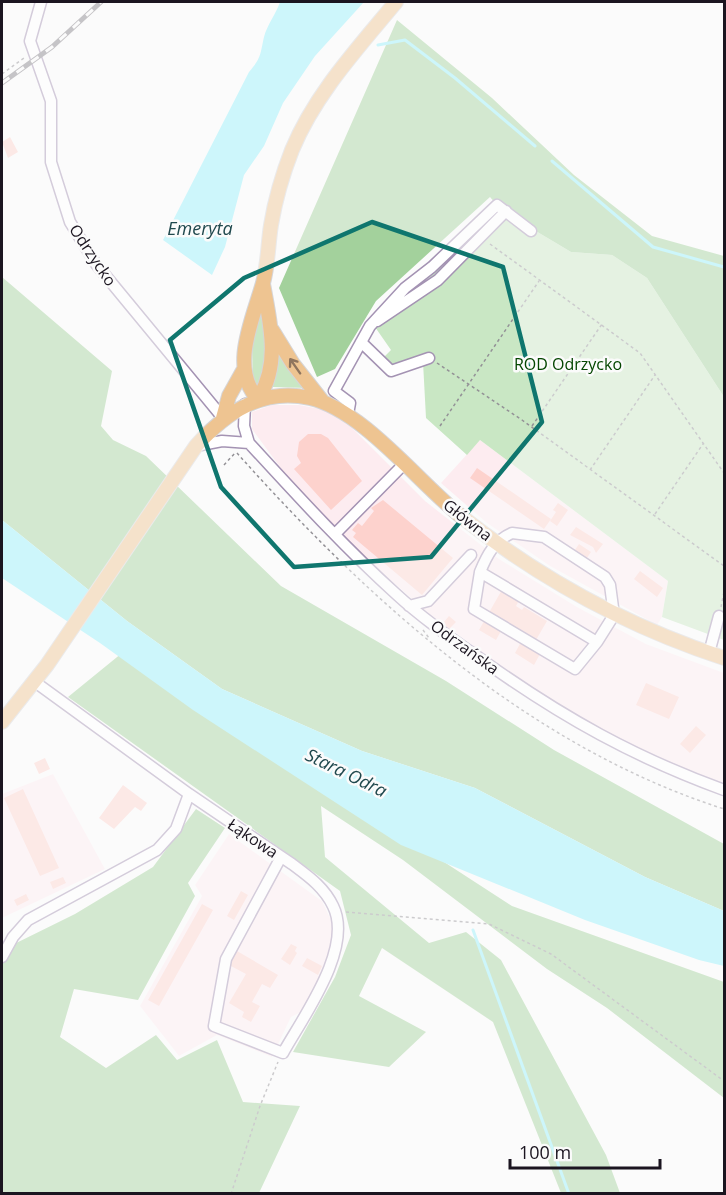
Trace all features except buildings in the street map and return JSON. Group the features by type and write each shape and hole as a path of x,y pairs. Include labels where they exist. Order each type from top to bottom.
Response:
{"main road":[{"path":"2,722 47,665 196,446 223,418 229,396 243,371 256,298 263,284 272,223 292,152 303,127 338,73 396,2"},
{"path":"251,402 268,382 272,360 271,328 263,284"},
{"path":"271,328 293,364 323,402"},
{"path":"243,371 251,402"},
{"name":"Główna","path":"223,418 251,402 290,395 323,402 348,414 462,517 496,543 562,586 614,615 724,658"}],"street":[{"path":"34,56 30,41 42,2"},
{"name":"Odrzycko","path":"34,56 46,79 51,101 51,162 70,222 96,264 223,418"},
{"path":"348,414 350,403 333,391 372,323 405,288 432,267 497,205 531,231"},
{"path":"372,323 389,315 438,280 506,211"},
{"path":"361,342 391,371 429,358"},
{"path":"196,446 222,441 249,443 244,426 251,402"},
{"name":"Odrzańska","path":"249,443 335,534 409,606 435,627 524,690 602,738 644,759 724,790"},
{"path":"335,534 404,465"},
{"path":"512,533 544,537 604,576 610,585 614,615 597,642 575,669 474,609 485,557 496,543 512,533"},
{"path":"409,606 428,601 471,555"},
{"path":"480,572 597,642"},
{"path":"709,653 719,616"},
{"name":"Łąkowa","path":"35,682 322,888 336,914 339,935 334,956 324,980 282,1053"},
{"path":"2,935 157,850 176,829 189,794"},
{"path":"281,857 226,959 214,1026 282,1053"},
{"path":"2,957 20,927"}],"path":[{"path":"2,74 34,56"},
{"path":"480,238 640,352 724,472"},
{"path":"440,426 540,280"},
{"path":"531,427 602,324"},
{"path":"429,358 531,427 724,566"},
{"path":"590,470 655,374"},
{"path":"654,515 704,443"},
{"path":"224,465 237,451 279,500 352,574 422,635 514,704 573,741 632,773 724,809"},
{"path":"719,616 724,592"},
{"path":"336,914 379,913 489,924 551,954 724,1081"},
{"path":"231,1194 260,1106 282,1053"}],"highlighted area":[{"path":"372,222 503,267 542,422 431,557 294,567 221,487 170,340 244,278"}],"shaded area":[{"path":"272,405 299,405 326,410 352,428 425,501 499,559 577,607 646,644 724,673 724,784 651,758 594,728 529,686 427,612 345,540 297,490 252,429 252,412"},
{"path":"480,440 668,581 662,617 657,625 550,566 487,523 441,483"},
{"path":"53,774 105,869 2,918 2,794"},
{"path":"229,834 322,901 332,922 332,949 303,1011 291,1017 272,1057 217,1035 179,1056 140,1006 202,896 195,885"}],"green space":[{"path":"397,20 492,98 574,175 652,236 724,256 724,397 647,278 612,255 571,252 502,211 490,197 376,301 335,369 317,377 279,288"},
{"name":"ROD Odrzycko","path":"502,211 571,252 612,255 647,278 724,397 724,640 662,617 668,581 480,440 467,455 426,418 423,362 388,376 379,362 391,350 375,327"},
{"path":"2,277 112,371 101,426 113,440 146,456 281,586 446,681 554,750 724,844 724,911 645,877 475,788 362,751 222,689 127,621 2,520"},
{"path":"263,298 266,361 258,391 253,387 252,346"},
{"path":"276,344 308,388 272,387"},
{"path":"122,653 512,906 724,982 724,1098 607,1008 547,969 403,860 321,806 325,857 429,943 466,932 501,960 606,1155 620,1193 561,1193 493,1022 382,948 359,996 426,1032 389,1067 293,1052 335,977 351,935 340,891 68,697"},
{"path":"196,809 225,828 188,883 195,896 138,1000 74,989 60,1037 106,1068 156,1035 177,1060 217,1040 243,1102 300,1106 259,1193 2,1194 2,950 75,914 153,867"}],"water":[{"name":"Emeryta","path":"280,2 364,2 315,56 283,103 264,146 244,175 225,247 212,275 163,240 249,72 258,59 265,33"},
{"name":"Stara Odra","path":"2,520 127,621 222,689 362,751 475,788 645,877 724,911 724,966 699,960 585,920 401,845 193,710 100,643 2,578"}],"waterway":[{"path":"378,45 405,40 455,78 535,146"},
{"path":"552,161 653,247 724,267"},
{"path":"473,930 569,1194"}],"railway":[{"path":"2,83 52,47 101,2"}]}
